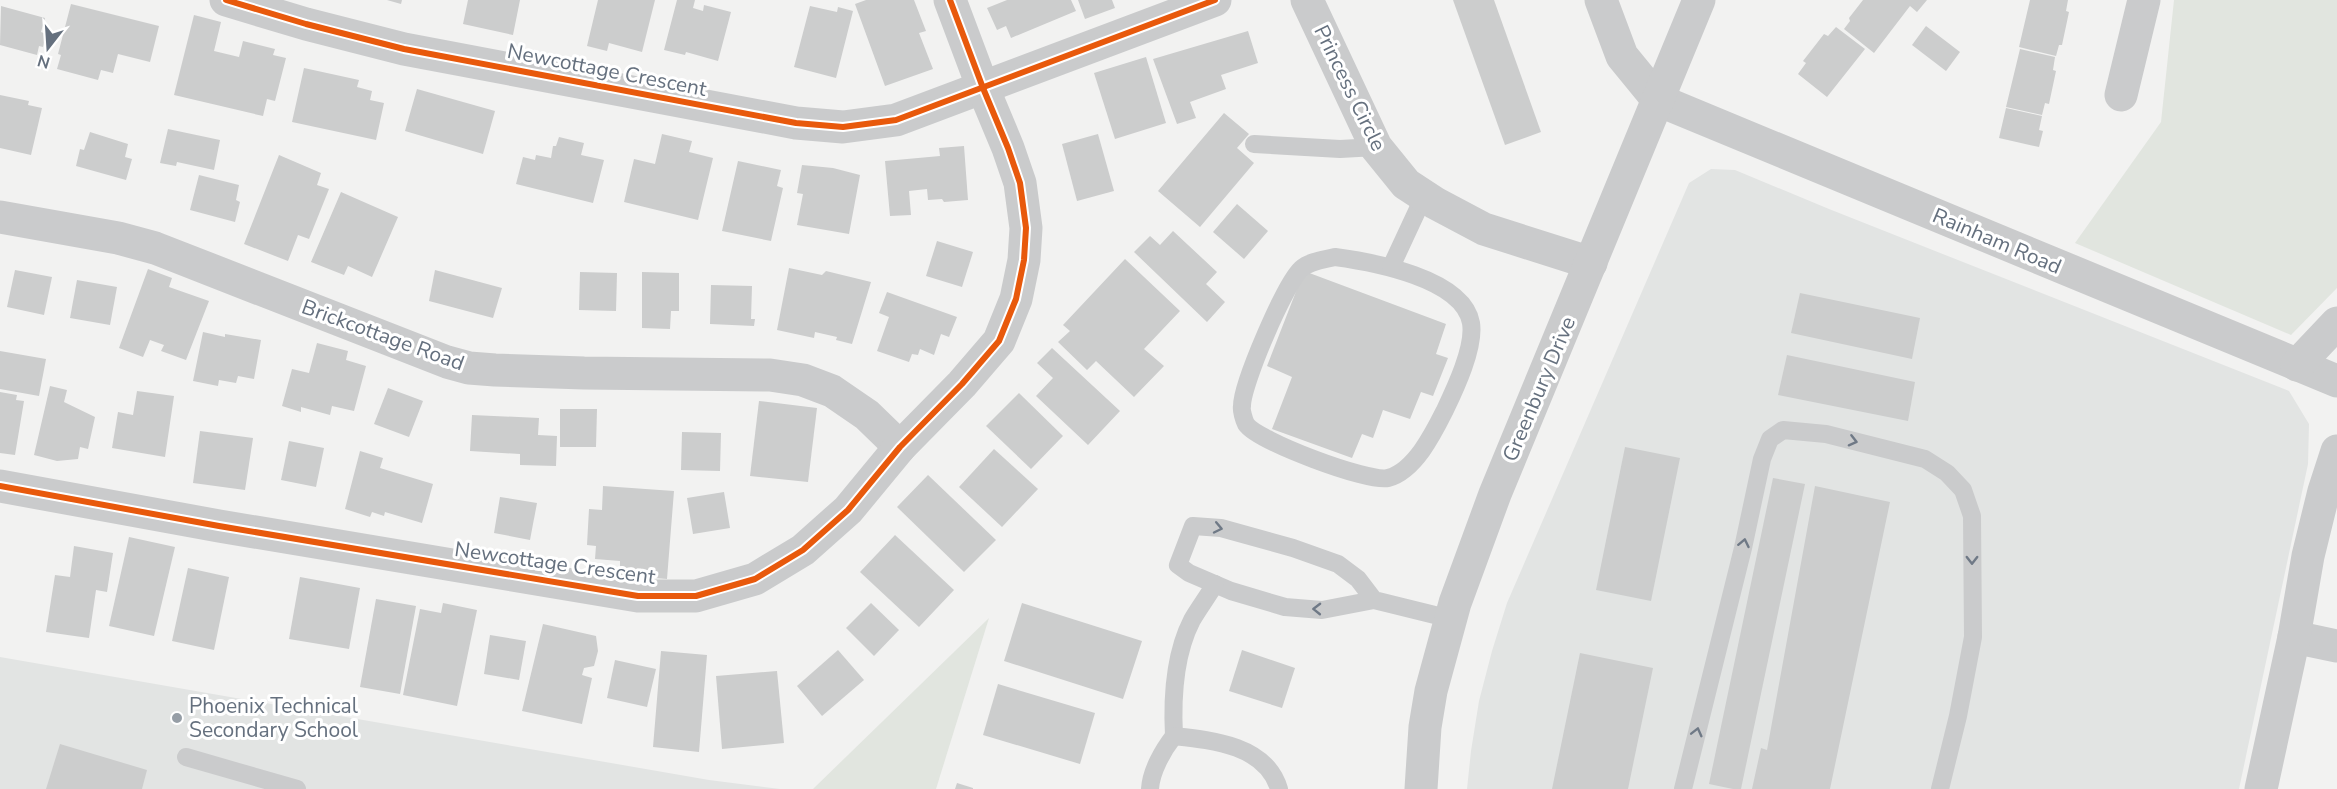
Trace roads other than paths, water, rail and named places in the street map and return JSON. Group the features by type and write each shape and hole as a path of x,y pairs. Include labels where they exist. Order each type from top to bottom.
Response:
{"street":[{"name":"Newcottage Crescent","path":"226,0 309,12 404,49 796,123 843,127 896,120 1215,0"},
{"path":"950,0 983,88"},
{"name":"Princess Circle","path":"1307,0 1376,147 1406,184 1484,229 1591,263"},
{"path":"1601,0 1622,56 1658,100"},
{"name":"Greenbury Drive","path":"1420,789 1425,727 1431,691 1455,603 1495,494 1699,0"},
{"path":"2121,95 2144,0"},
{"name":"Newcottage Crescent","path":"0,486 219,526 638,596 696,597 755,579 803,550 848,510 900,447 962,384 999,341 1016,299 1024,260 1026,228 1020,183 983,88"},
{"name":"Rainham Road","path":"1658,100 2337,381"},
{"name":"Brickcottage Road","path":"0,217 118,238 155,248 447,362 469,368 584,374 770,375 803,380 832,391 867,416 900,447"},
{"path":"2297,365 2337,323"},
{"path":"2261,789 2294,637 2308,556 2337,452"},
{"path":"2294,637 2337,646"}],"lane":[{"path":"1254,144 1340,149 1376,147"},
{"path":"1391,267 1424,196"},
{"path":"1335,257 1391,267 1445,289 1462,304 1471,323 1469,349 1447,406 1429,442 1402,471 1387,478 1372,477 1293,452 1259,436 1246,423 1241,407 1246,385 1275,315 1300,270 1312,262 1335,257"},
{"path":"1683,789 1743,548 1762,459 1770,439 1783,430 1826,434 1925,459 1947,473 1963,490 1972,516 1973,637 1941,789"},
{"path":"1374,600 1358,579 1338,564 1293,548 1221,528 1193,526 1178,565 1215,584 1253,598 1297,608 1322,610 1374,600 1451,619"},
{"path":"1150,789 1160,759 1174,736 1173,694 1183,647 1192,621 1215,584"},
{"path":"1174,736 1206,739 1239,747 1258,759 1273,775 1280,789"},
{"path":"186,757 297,789"}],"place":[{"name":"Phoenix Technical Secondary School","path":"177,718"}]}
